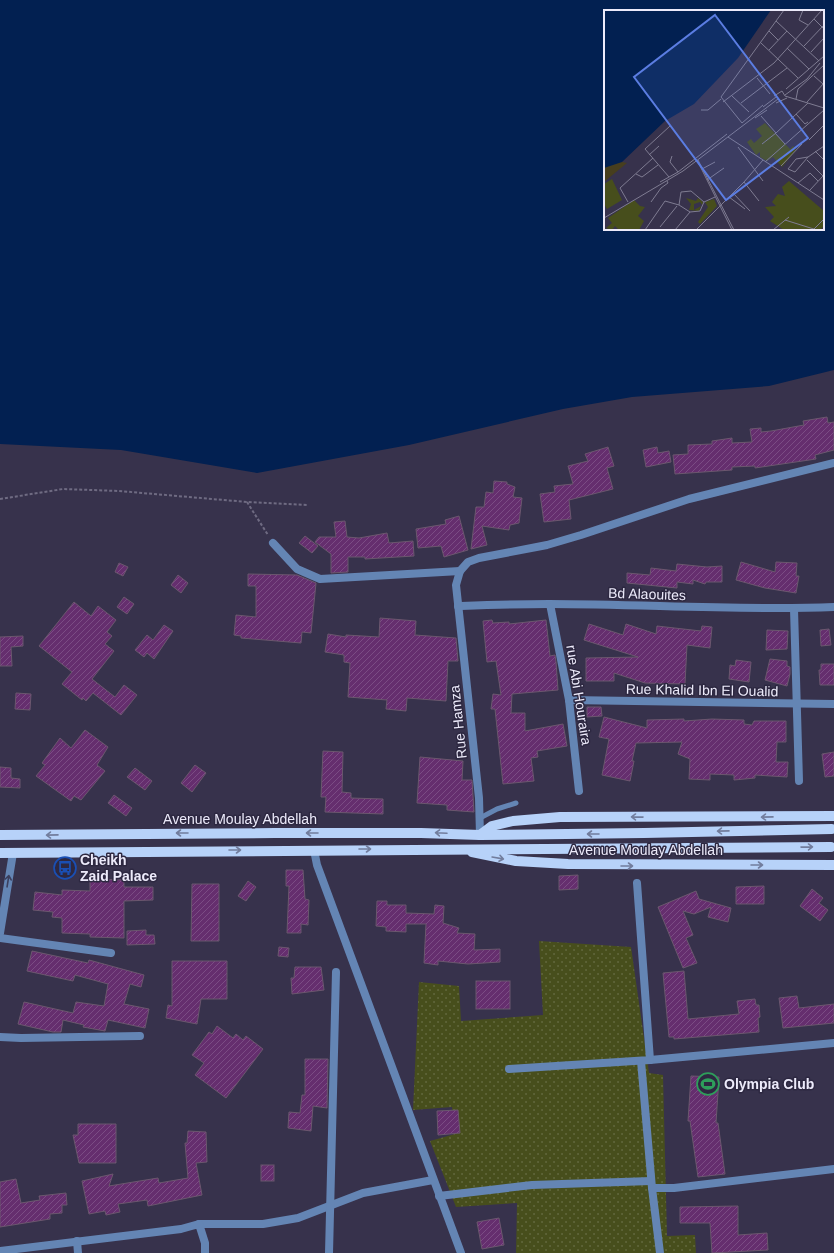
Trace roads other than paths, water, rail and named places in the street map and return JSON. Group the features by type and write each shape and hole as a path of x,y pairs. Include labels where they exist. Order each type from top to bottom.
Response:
{"main road":[{"path":"480,835 492,826 513,821 560,817 834,816"},
{"name":"Avenue Moulay Abdellah","path":"0,835 275,833 480,835 832,829"},
{"name":"Avenue Moulay Abdellah","path":"0,853 460,848 831,847"},
{"name":"Avenue Moulay Abdellah","path":"460,848 516,861 568,864 834,865"}],"street":[{"path":"273,543 297,569 320,579 460,571 468,562 479,558 546,545 581,535 689,498 834,463"},
{"name":"Rue Hamza","path":"460,571 456,585 480,818 480,835"},
{"name":"Bd Alaouites","path":"458,606 550,604 700,609 794,609 834,607"},
{"name":"rue Abi Houraira","path":"550,604 569,700 579,791"},
{"path":"794,609 798,705 799,781"},
{"name":"Rue Khalid Ibn El Oualid","path":"569,700 798,705 834,704"},
{"path":"314,850 317,865 461,1253"},
{"path":"0,933 13,853"},
{"path":"637,883 650,1060"},
{"path":"0,938 111,953"},
{"path":"329,1253 336,972"},
{"path":"0,1037 140,1036"},
{"path":"509,1069 650,1060 834,1043"},
{"path":"640,1060 651,1184 660,1253"},
{"path":"439,1196 532,1185 651,1184 674,1188 834,1169"},
{"path":"0,1251 33,1250 77,1241 181,1229 199,1224 263,1224 298,1218 330,1204 381,1189 433,1180"},
{"path":"199,1224 205,1243 205,1253"},
{"path":"77,1241 78,1253"}],"lane":[{"path":"480,818 497,809 516,803"}],"water":[{"path":"0,0 834,0 834,370 769,386 632,397 563,409 409,445 257,473 121,450 0,444"}],"place":[{"name":"Cheikh Zaid Palace","path":"65,868"},
{"name":"Olympia Club","path":"708,1084"}]}
